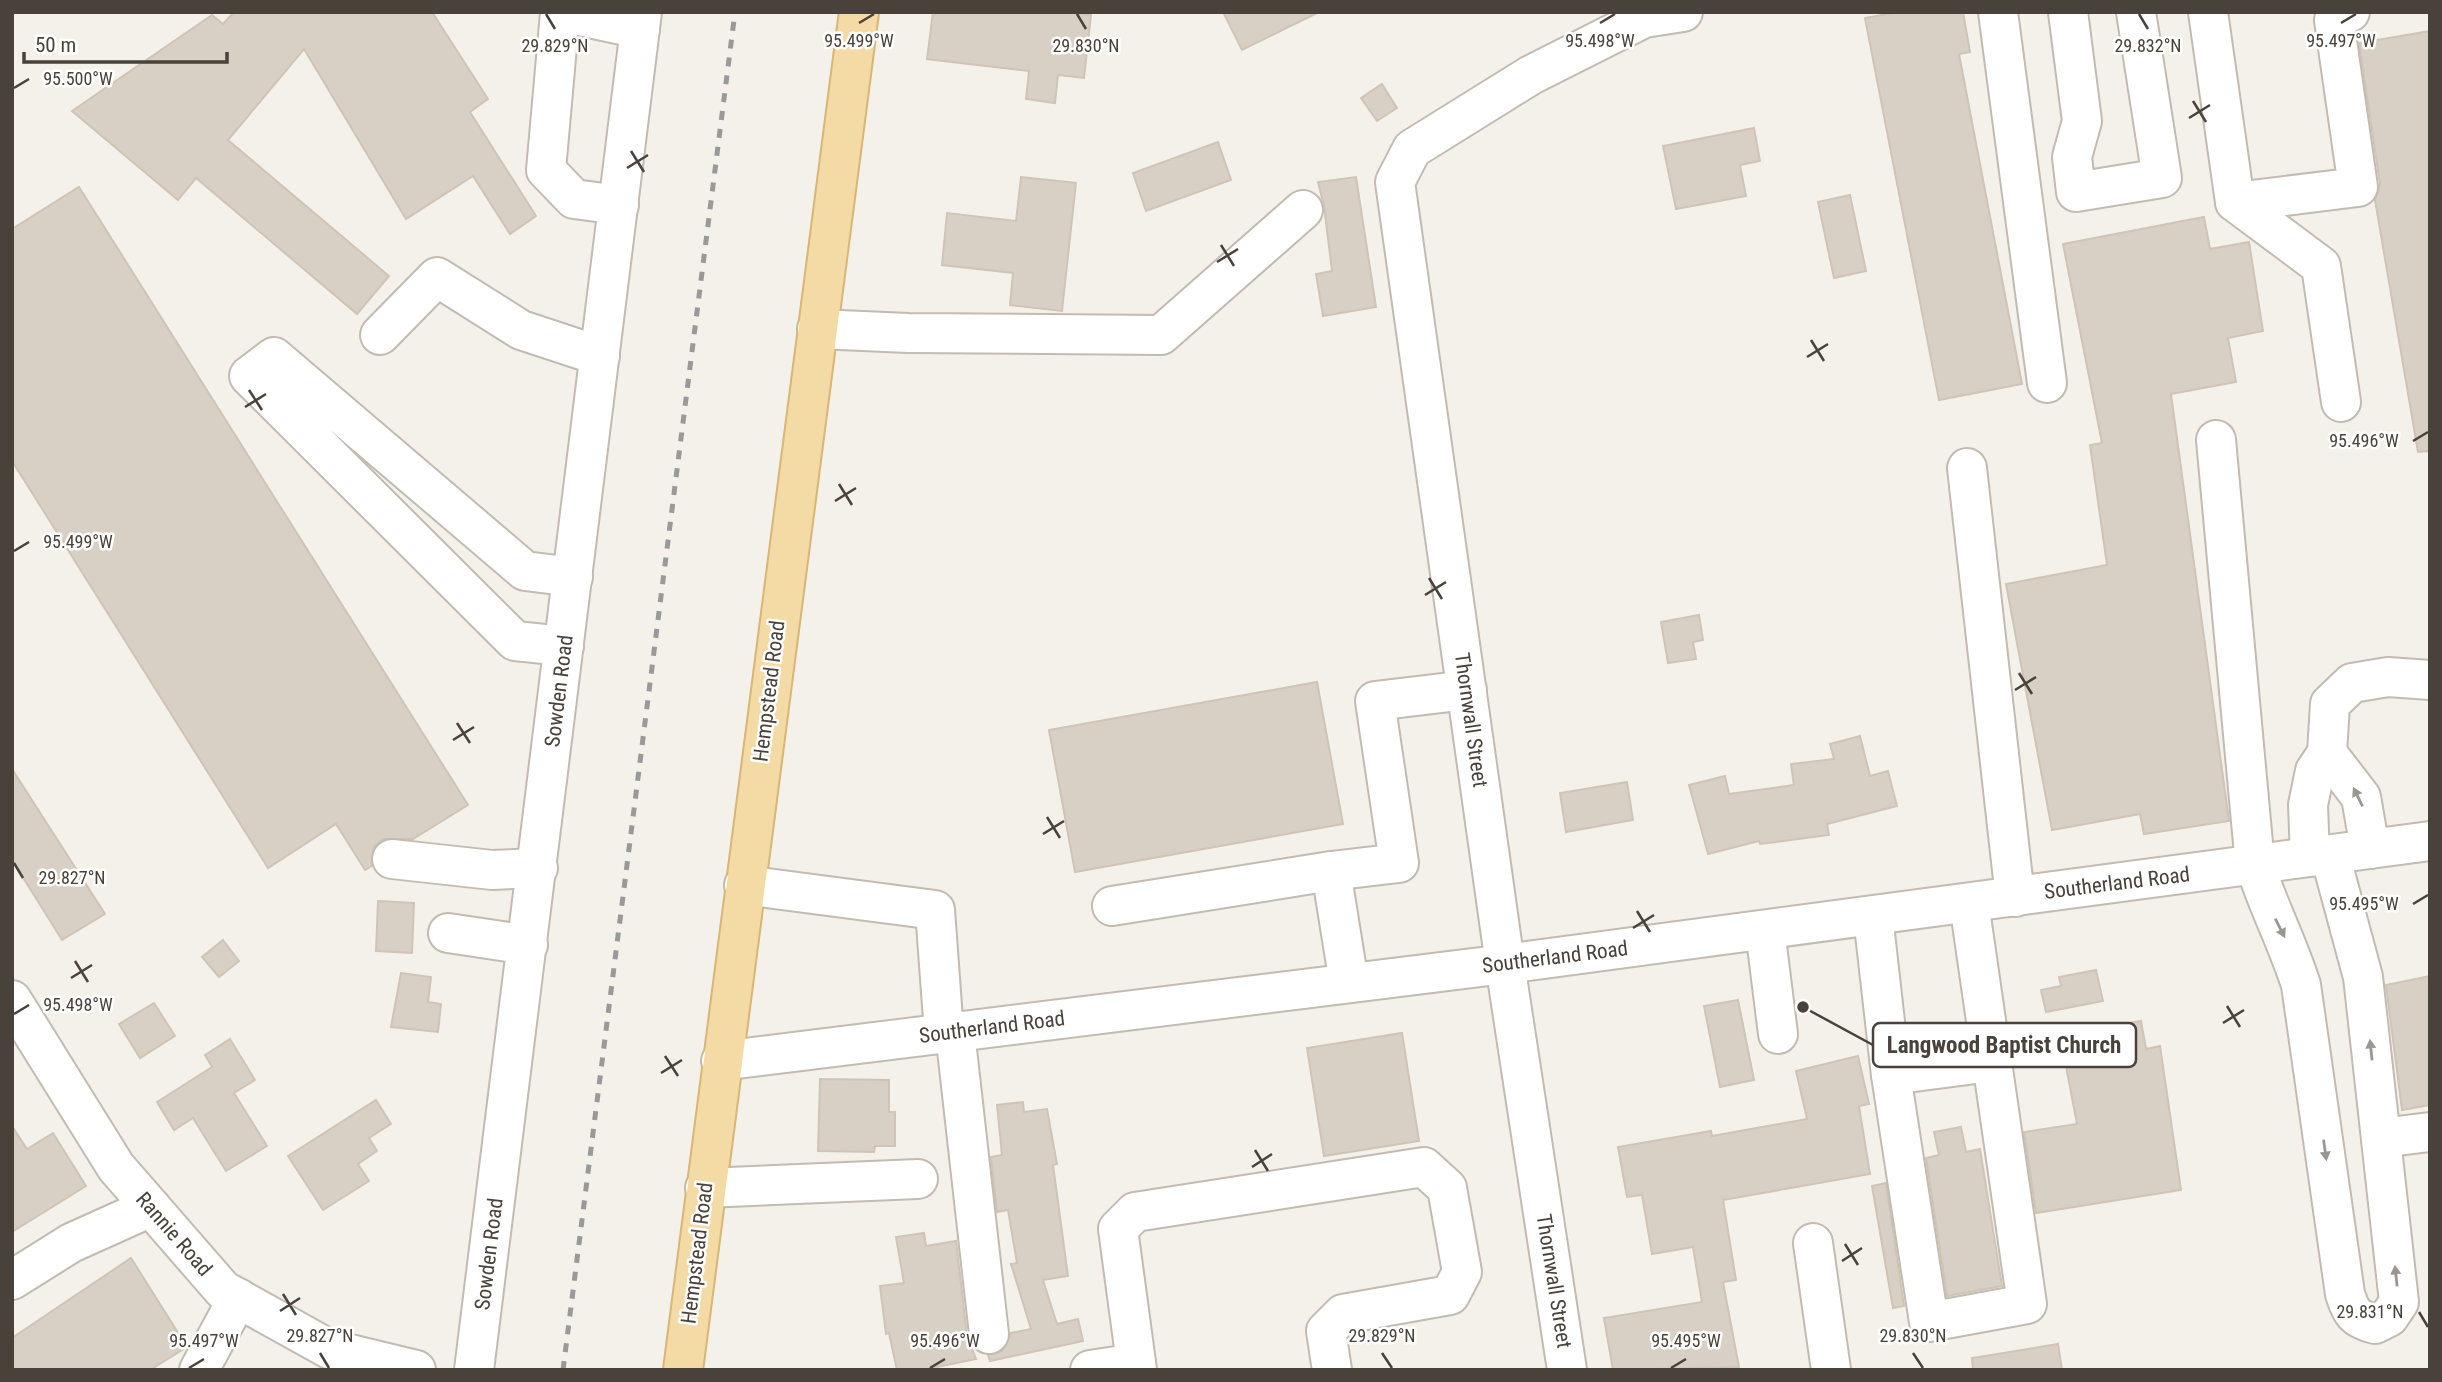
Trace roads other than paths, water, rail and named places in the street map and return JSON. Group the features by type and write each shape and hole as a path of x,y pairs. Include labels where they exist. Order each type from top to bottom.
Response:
{"main road":[{"name":"Hempstead Road","path":"683,1370 859,12"}],"street":[{"name":"Thornwall Street","path":"1567,1370 1506,964 1395,182 1412,149 1531,75 1644,18 1683,12"},
{"path":"1998,12 2047,383"},
{"path":"2068,12 2082,121 2072,157 2076,192 2162,178 2136,12"},
{"path":"2208,12 2235,202 2321,266 2341,402"},
{"path":"2235,202 2358,187 2334,20 2350,12"},
{"path":"619,205 574,199 546,170 561,13 641,21"},
{"name":"Sowden Road","path":"474,1370 641,21"},
{"path":"817,330 908,334 1161,335 1303,210"},
{"path":"380,335 437,277 521,330 600,356"},
{"path":"565,646 515,641 250,376 274,357 525,572 573,577"},
{"path":"2216,440 2255,865 2267,903 2289,945 2301,985 2345,1294 2350,1312 2360,1320 2375,1324 2389,1317 2399,1302 2363,977 2320,856 2308,805 2315,771 2327,752 2330,704 2353,683 2388,677 2430,680"},
{"path":"1967,468 2015,897"},
{"path":"1112,906 1331,871 1399,863 1375,701 1467,690"},
{"path":"2327,752 2361,797 2370,849"},
{"name":"Southerland Road","path":"721,1061 1506,964 2430,841"},
{"path":"392,859 492,870 537,868"},
{"path":"1331,871 1349,983"},
{"path":"744,886 935,910 989,1334"},
{"path":"1873,916 1891,1075 1929,1322 2027,1304 1969,903"},
{"path":"1765,930 1778,1034"},
{"path":"448,933 528,945"},
{"name":"Rannie Road","path":"12,1000 116,1167 223,1290 329,1349 416,1370"},
{"path":"1891,1075 1992,1062"},
{"path":"2381,1138 2430,1132"},
{"path":"1090,1370 1137,1366 1118,1230 1135,1212 1424,1167 1447,1188 1462,1272 1450,1294 1343,1314 1326,1331 1332,1370"},
{"path":"705,1188 918,1179"},
{"path":"12,1280 71,1243 150,1207"},
{"path":"1813,1243 1831,1370"},
{"path":"199,1370 238,1298"}],"railway":[{"path":"563,1370 735,12"}],"place":[{"name":"Langwood Baptist Church","path":"1803,1007"}]}
